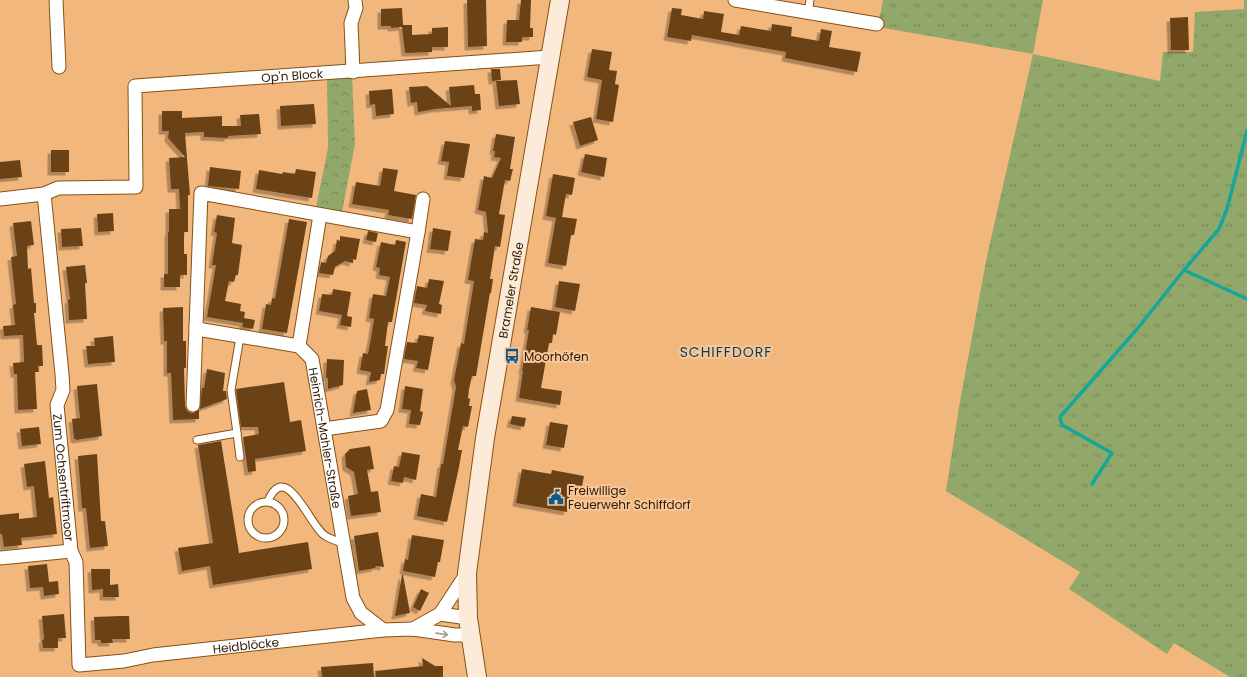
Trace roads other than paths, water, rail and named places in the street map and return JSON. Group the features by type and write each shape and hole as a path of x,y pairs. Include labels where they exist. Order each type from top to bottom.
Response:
{"street":[{"path":"56,0 59,67"},
{"path":"353,72 351,23 356,8 355,0"},
{"name":"Brameler Straße","path":"477,677 470,627 467,573 485,438 560,0"},
{"path":"735,0 877,24"},
{"name":"Op'n Block","path":"44,194 58,188 136,187 135,86 353,72 550,57"},
{"path":"194,405 201,193 418,232"},
{"path":"0,199 44,194"},
{"name":"Zum Ochsentriftmoor","path":"44,194 63,390 57,405 71,551 76,562 78,665"},
{"path":"324,429 381,421 387,410 423,199"},
{"path":"196,327 203,330 240,337 299,346 320,215"},
{"name":"Heinrich-Mahler-Straße","path":"299,346 312,359 353,598 360,613 383,630"},
{"path":"0,558 71,551"},
{"name":"Heidblöcke","path":"413,629 440,614 467,573"},
{"path":"440,614 470,627"},
{"name":"Heidblöcke","path":"78,665 124,661 153,655 383,630 413,629 455,635 470,627"}],"lane":[{"path":"808,13 810,0"},
{"path":"240,337 231,390 240,457"},
{"path":"197,440 237,433"},
{"path":"268,501 276,488 283,486 294,492 314,524 324,535 344,544"},
{"path":"261,501 268,501 280,508 283,513 283,527 274,537 260,538 250,530 247,523 247,517 250,509 255,504 261,501"}],"waterway":[{"path":"1092,484 1112,453 1062,425 1060,417 1138,328 1219,229 1227,209 1247,131"},
{"path":"1184,270 1247,299"}],"place":[{"name":"Moorhöfen","path":"512,356"},
{"name":"Freiwillige Feuerwehr Schiffdorf","path":"556,497"}],"district":[{"name":"SCHIFFDORF","path":"726,352"}]}
